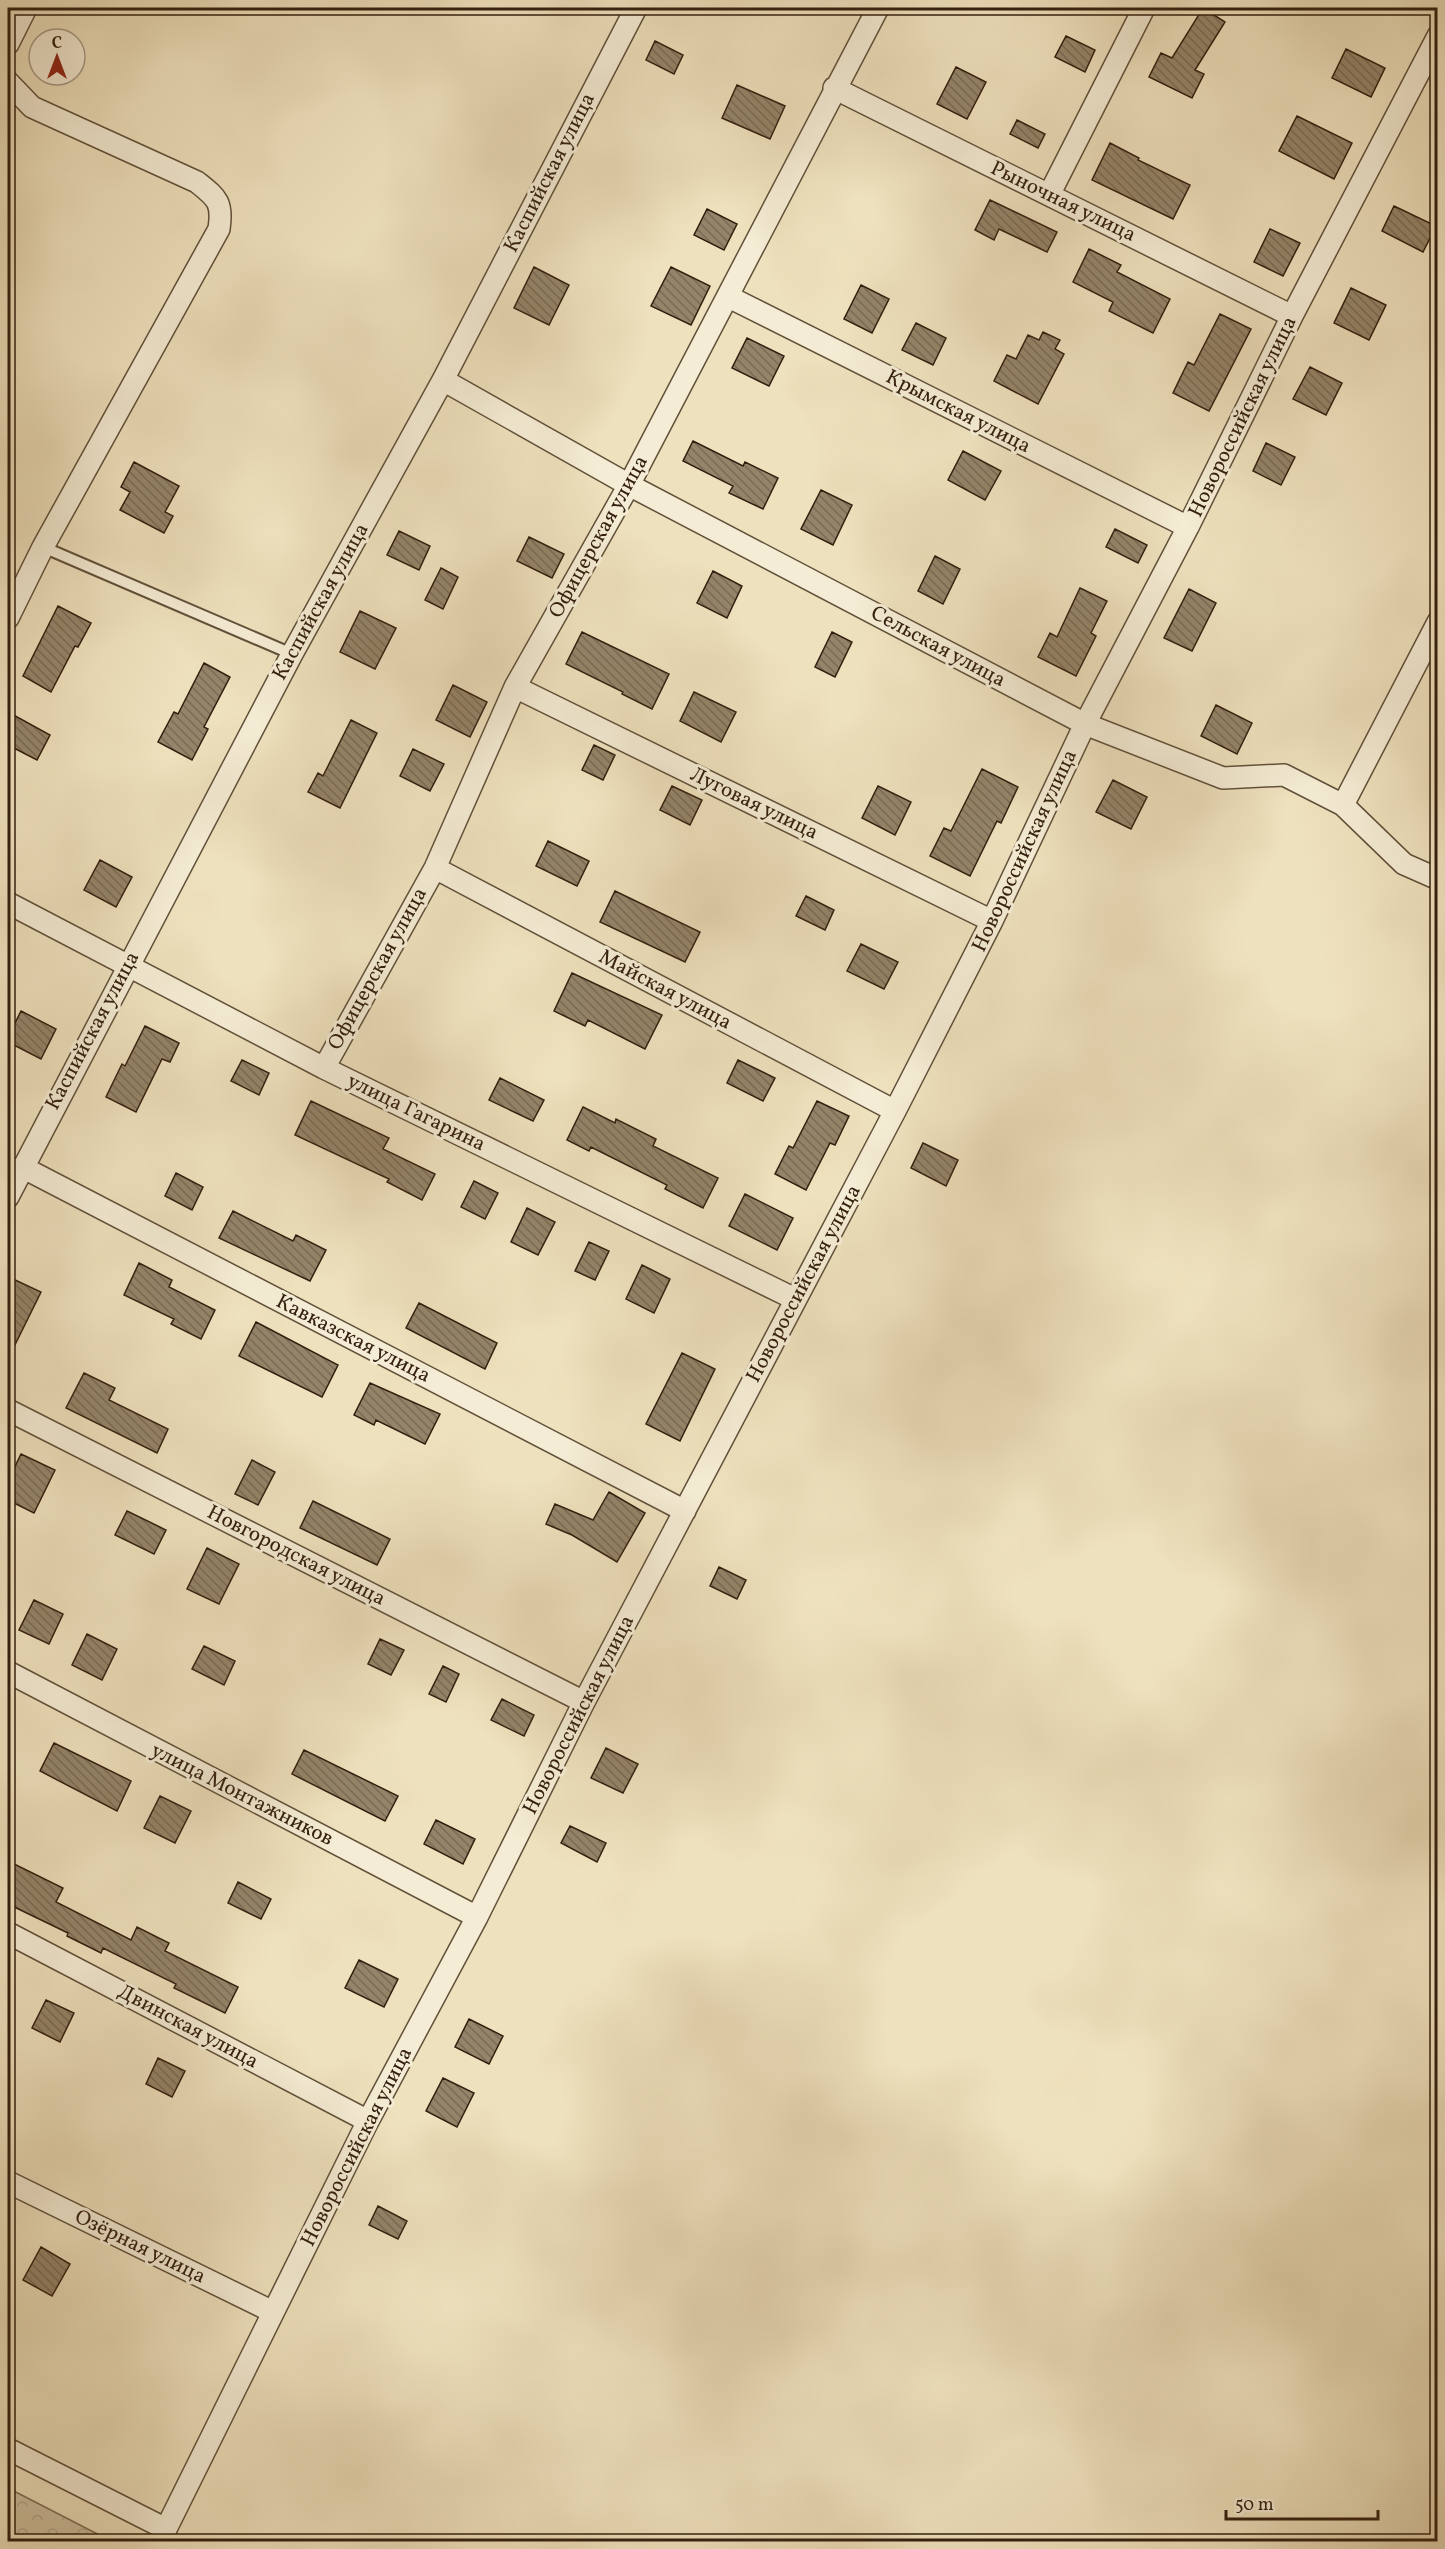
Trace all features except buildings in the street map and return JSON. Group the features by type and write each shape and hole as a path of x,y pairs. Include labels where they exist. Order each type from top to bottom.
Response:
{"street":[{"path":"8,44 26,8"},
{"name":"Каспийская улица","path":"8,1197 291,654 443,380 636,8"},
{"name":"Офицерская улица","path":"324,1068 435,868 515,687 629,485 729,297 834,88 878,8"},
{"path":"1049,195 1144,8"},
{"name":"Новороссийская улица","path":"8,2449 166,2529 368,2121 477,1917 584,1702 895,1111 992,921 1084,724 1188,527 1292,316 1437,36"},
{"path":"8,82 32,108 197,182 215,196 219,204 219,229 43,547 8,618"},
{"name":"Рыночная улица","path":"834,88 1292,316"},
{"name":"Крымская улица","path":"729,297 1188,527"},
{"name":"Сельская улица","path":"443,380 629,485 1084,724 1223,778 1284,776 1343,805 1404,864 1437,879"},
{"path":"1343,805 1437,622"},
{"name":"Луговая улица","path":"515,687 992,921"},
{"name":"Майская улица","path":"435,868 895,1111"},
{"name":"улица Гагарина","path":"8,903 324,1068 795,1299"},
{"name":"Кавказская улица","path":"22,1167 685,1511"},
{"name":"Новгородская улица","path":"8,1410 584,1702"},
{"name":"улица Монтажников","path":"8,1672 477,1917"},
{"name":"Двинская улица","path":"8,1933 368,2121"},
{"name":"Озёрная улица","path":"8,2182 273,2312"}],"lane":[{"path":"43,547 291,654"}],"green space":[{"path":"8,2488 111,2541 8,2541"}]}
